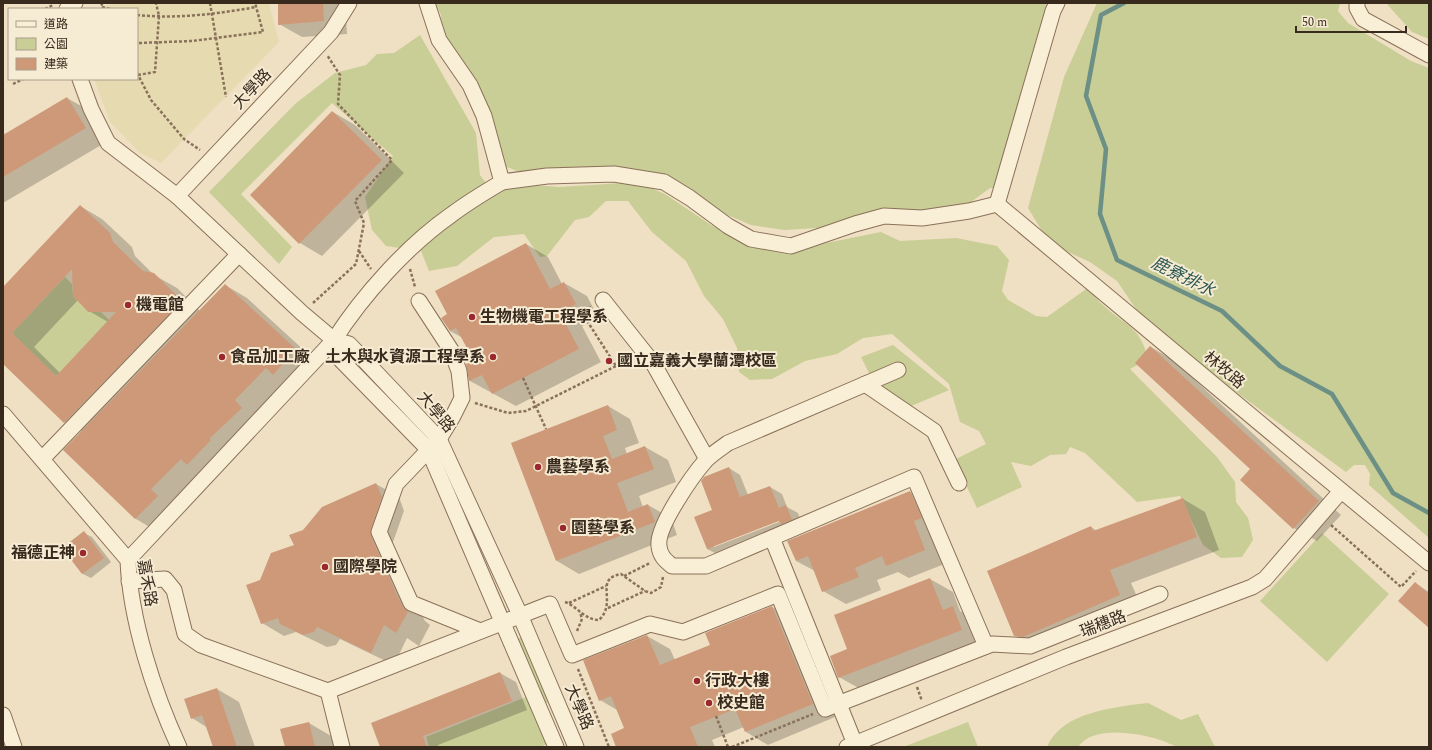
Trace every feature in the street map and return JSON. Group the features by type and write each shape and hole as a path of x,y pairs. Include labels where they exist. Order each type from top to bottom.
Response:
{"street":[{"name":"大學路","path":"177,196 331,32 349,3"},
{"path":"427,3 439,40 470,85 484,116 502,182"},
{"path":"128,560 334,340 352,312 386,274 427,233 451,215 502,182 547,176 614,174 664,182 690,198 728,226 751,239 791,246 855,224 884,216 922,218 969,211 997,204 1053,11 1058,3"},
{"path":"1358,3 1357,8 1363,19 1429,55"},
{"name":"大學路","path":"80,80 91,109 108,143 177,196 302,313 334,340 349,344 434,444 520,615 576,747"},
{"name":"林牧路","path":"997,204 1341,491 1424,565"},
{"path":"42,459 238,254"},
{"path":"603,300 653,363 707,459"},
{"path":"418,301 451,350 459,371 462,398 453,416 434,444 396,484 379,532 412,603 480,631"},
{"path":"898,370 728,442 707,459 681,495 659,534 659,546 662,557 672,566 706,566 914,477 986,646"},
{"path":"866,384 934,431 959,483"},
{"name":"嘉禾路","path":"3,414 128,560 129,581 135,620 164,716 179,747"},
{"path":"434,444 502,622 556,747"},
{"name":"瑞穗路","path":"852,746 1066,657 1252,587 1265,579 1341,491"},
{"path":"772,538 839,704 852,746"},
{"path":"129,581 165,579 174,590 184,634 201,645 328,691 550,604 572,655 650,624 683,632 778,594 825,710 986,646 992,644 1030,646 1160,594"},
{"path":"328,691 342,747"},
{"path":"3,715 14,747"}],"path":[{"path":"47,8 57,3"},
{"path":"101,3 103,8"},
{"path":"156,3 159,16 155,72 138,74 151,100 180,133 212,159"},
{"path":"210,3 226,96"},
{"path":"139,43 192,41 263,32 255,3"},
{"path":"138,15 159,16 213,14 256,7"},
{"path":"302,313 356,264 364,223 355,201 392,160 338,104 340,75 320,43"},
{"path":"13,84 21,80"},
{"path":"359,250 371,269 386,274"},
{"path":"406,255 418,301"},
{"path":"603,300 582,313 616,366"},
{"path":"462,398 485,408 508,413 526,411 644,352"},
{"path":"523,378 546,429"},
{"path":"1320,516 1401,587 1424,565"},
{"path":"550,604 563,602 593,620 600,620 605,615 608,608 606,586 608,581 614,576 621,574 645,591 651,593 661,586 663,574 662,557 624,576"},
{"path":"568,604 606,586"},
{"path":"608,608 645,591"},
{"path":"572,655 609,747"},
{"path":"912,675 928,715"},
{"path":"732,747 825,710"},
{"path":"716,716 728,747"}],"shaded area":[{"path":"113,3 269,3 279,42 161,163 140,153 110,122 94,80 138,80 138,8 100,8"}],"green space":[{"path":"435,3 1055,3 1003,188 990,188 945,221 904,216 885,224 784,230 751,225 706,206 642,172 519,172 500,164 488,120 442,46 441,15"},
{"path":"1097,3 1340,3 1338,11 1348,23 1411,61 1429,68 1429,538 1369,485 1370,474 1365,465 1354,465 1346,472 1203,368 1140,315 1117,281 1090,262 1050,244 1028,208 1064,77"},
{"path":"1386,3 1429,3 1429,39 1412,32"},
{"path":"420,35 476,133 480,175 492,191 532,185 560,187 637,182 665,194 711,225 742,240 772,246 816,245 881,232 900,241 956,238 997,246 1009,260 1002,291 1008,300 1036,316 1047,317 1089,287 1101,303 1131,327 1141,339 1148,359 1130,369 1217,457 1235,482 1236,502 1248,518 1253,540 1242,557 1221,558 1203,545 1180,496 1137,502 1085,453 1070,447 1066,454 1050,455 1031,466 1011,462 1022,487 977,508 954,460 986,444 979,431 960,422 949,384 892,334 863,338 837,354 805,361 772,379 750,380 739,372 737,348 723,319 704,296 686,261 652,232 628,201 606,201 589,217 575,220 547,256 540,257 524,234 494,237 457,266 429,271 421,251 386,246 372,230 365,197 393,156 332,103 241,194 292,247 279,264 209,192 295,104 335,73 366,65 377,54 394,53"},
{"path":"65,277 72,284 73,296 88,312 101,312 109,320 56,376 12,333"},
{"path":"893,345 949,390 909,407 876,387 861,357"},
{"path":"1322,533 1389,594 1327,662 1260,601"},
{"path":"522,637 550,702 545,704 517,639"},
{"path":"536,693 556,740 540,747 429,747 426,737"},
{"path":"1148,703 1181,720 1198,714 1215,747 1180,747 1151,737 1128,733 1105,733 1085,740 1078,747 1047,747 1054,735 1064,726 1076,719 1105,709"},
{"path":"968,722 978,747 903,747"}],"building":[{"path":"278,3 323,3 324,21 278,25"},
{"path":"67,97 86,128 3,177 3,135"},
{"path":"332,111 382,160 299,244 250,195"},
{"name":"機電館","path":"80,205 110,233 113,242 143,271 154,273 182,301 64,423 3,364 3,287","holes":["72,269 73,296 88,312 116,312 56,376 12,333"]},
{"path":"526,243 550,289 564,282 576,304 560,313 579,349 492,394 482,375 469,381 466,364 474,361 456,328 450,331 441,318 447,314 435,291"},
{"path":"225,284 296,349 273,375 266,368 235,400 242,408 209,439 211,440 187,465 181,459 151,489 158,496 135,519 63,450"},
{"path":"1150,346 1319,501 1293,529 1240,480 1250,469 1135,363"},
{"path":"608,405 617,430 603,436 612,459 645,446 654,469 617,483 628,512 648,504 655,522 556,561 511,443"},
{"path":"729,467 740,497 770,486 779,508 786,505 792,520 781,524 779,521 707,549 694,517 712,510 701,481 704,477"},
{"name":"國際學院","path":"376,483 382,497 371,529 371,536 397,595 403,607 408,612 396,633 384,625 371,653 317,627 314,632 303,635 280,624 278,618 261,624 246,585 260,580 271,553 294,545 289,535 303,530 322,507"},
{"path":"910,491 922,518 914,521 925,550 886,566 882,556 855,568 859,577 822,592 808,556 796,561 787,541"},
{"path":"1183,498 1197,537 1110,570 1120,595 1023,637 1014,636 987,571 1091,526 1093,531"},
{"name":"福德正神","path":"84,531 104,558 82,574 62,548"},
{"path":"930,578 943,610 953,606 962,630 838,678 830,656 847,649 834,615"},
{"path":"1415,582 1429,594 1429,628 1398,601"},
{"name":"行政大樓","path":"772,606 813,704 745,732 735,709 690,727 698,747 616,747 611,734 624,728 611,696 599,701 583,660 647,635 660,665 710,645 705,633"},
{"path":"500,672 512,701 423,736 427,747 380,747 371,723"},
{"path":"217,688 237,747 213,747 202,715 191,719 184,699"},
{"path":"309,722 315,747 285,747 280,729"}],"waterway":[{"name":"鹿寮排水","path":"1124,3 1101,15 1086,96 1106,149 1100,214 1117,260 1222,311 1280,366 1332,394 1393,493 1429,513"}],"place":[{"name":"機電館","path":"128,305"},
{"name":"生物機電工程學系","path":"472,317"},
{"name":"食品加工廠","path":"222,357"},
{"name":"土木與水資源工程學系","path":"493,357"},
{"name":"國立嘉義大學蘭潭校區","path":"609,361"},
{"name":"農藝學系","path":"538,467"},
{"name":"園藝學系","path":"563,528"},
{"name":"福德正神","path":"83,553"},
{"name":"國際學院","path":"325,567"},
{"name":"行政大樓","path":"697,681"},
{"name":"校史館","path":"709,703"}]}
